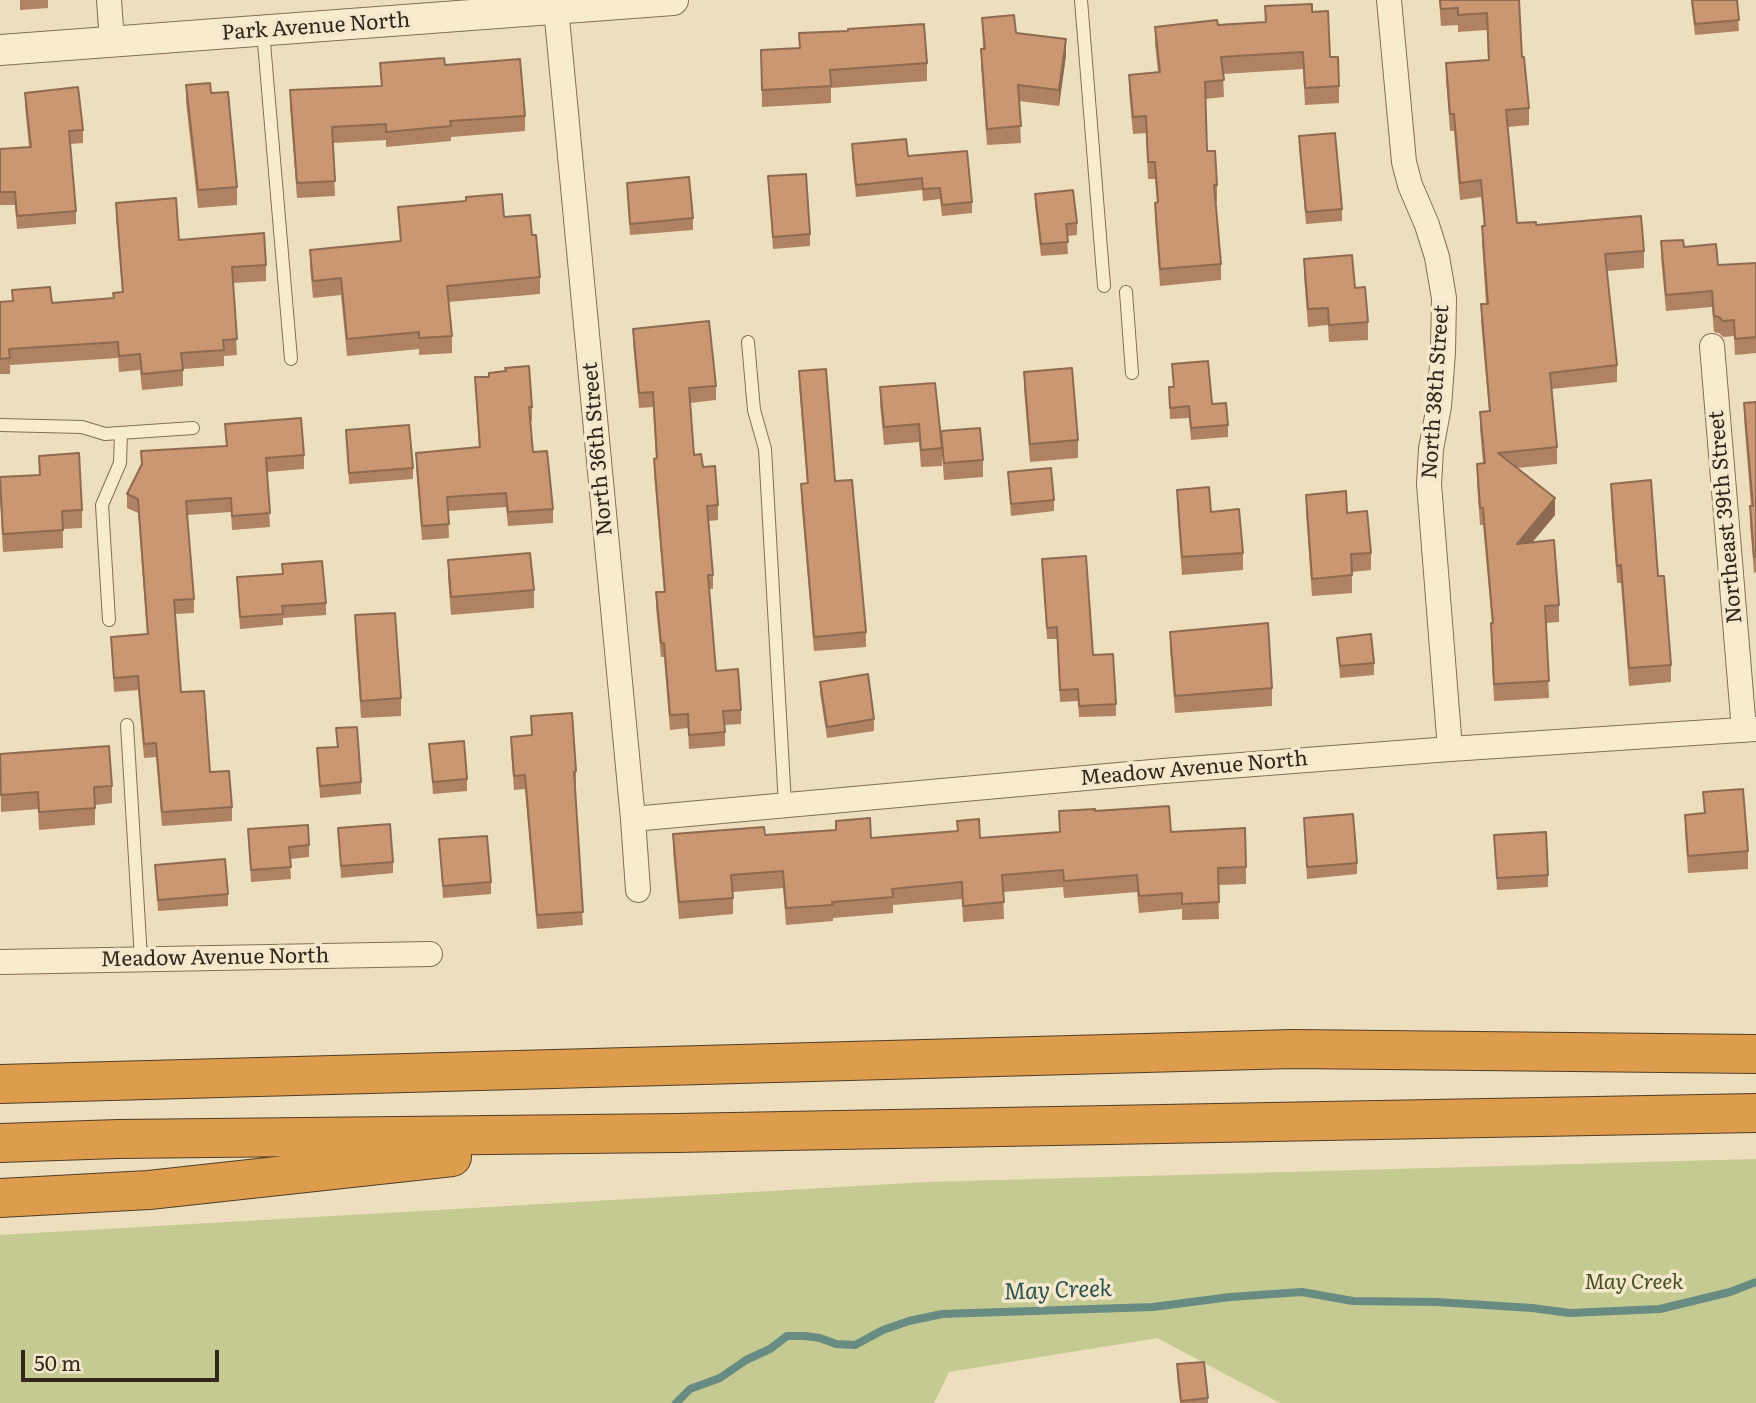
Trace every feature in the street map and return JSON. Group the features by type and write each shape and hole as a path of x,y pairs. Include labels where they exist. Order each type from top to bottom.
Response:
{"highway":[{"path":"0,1084 1293,1049 1756,1054"},
{"path":"0,1143 1756,1113"},
{"path":"0,1198 149,1190 677,1133"}],"street":[{"path":"109,0 112,42"},
{"name":"Park Avenue North","path":"0,50 262,31 429,9 556,9 673,0"},
{"name":"North 38th Street","path":"1389,0 1404,162 1437,257 1444,298 1439,406 1431,449 1429,484 1450,749"},
{"name":"North 36th Street","path":"556,9 634,819 638,890"},
{"name":"Northeast 39th Street","path":"1712,346 1753,730"},
{"name":"Meadow Avenue North","path":"634,819 1150,772 1753,730"},
{"name":"Meadow Avenue North","path":"0,962 430,954"}],"lane":[{"path":"1082,0 1104,286"},
{"path":"262,31 291,359"},
{"path":"1126,292 1132,373"},
{"path":"748,342 754,410 765,449 785,804"},
{"path":"0,425 82,428 105,434 193,428"},
{"path":"109,620 102,505 120,463 121,433"},
{"path":"127,725 141,959"}],"green space":[{"name":"May Creek","path":"1756,1159 1756,1403 1280,1403 1157,1338 949,1372 934,1403 0,1403 0,1235 928,1182"}],"building":[{"path":"1440,0 1519,0 1522,57 1529,108 1506,110 1517,223 1536,222 1536,225 1641,216 1644,251 1605,254 1617,365 1550,373 1557,447 1498,453 1555,498 1517,544 1554,540 1559,605 1545,606 1549,681 1494,684 1493,623 1477,464 1485,463 1480,412 1490,411 1481,304 1488,304 1482,226 1485,226 1481,180 1460,183 1446,63 1489,60 1487,13 1458,15 1458,8 1441,9"},
{"path":"1692,0 1737,0 1739,20 1695,24"},
{"path":"1312,4 1312,12 1328,11 1330,57 1338,57 1339,86 1305,88 1303,52 1221,57 1224,80 1205,82 1207,151 1215,151 1217,185 1214,185 1221,264 1160,269 1155,162 1148,162 1146,116 1133,117 1129,75 1160,72 1155,27 1217,20 1218,25 1266,22 1265,6"},
{"path":"1014,15 1016,33 1066,39 1059,90 1018,85 1021,126 987,129 981,49 985,49 982,18"},
{"path":"924,24 927,63 830,70 831,86 762,90 761,50 800,48 799,33"},
{"path":"444,58 445,65 520,59 525,116 450,121 451,126 386,132 386,124 332,127 335,181 297,183 290,90 382,86 380,63"},
{"path":"210,83 211,93 228,92 237,187 198,190 186,85"},
{"path":"78,87 83,130 69,131 76,211 17,216 15,192 0,192 0,149 31,147 25,93"},
{"path":"1335,133 1342,209 1306,212 1299,136"},
{"path":"906,139 908,156 967,151 972,202 942,205 940,188 923,189 922,178 856,185 852,144"},
{"path":"806,174 810,234 773,237 768,176"},
{"path":"689,177 693,218 630,224 627,183"},
{"path":"1073,190 1077,223 1066,224 1068,242 1041,244 1035,194"},
{"path":"502,194 504,217 530,215 532,235 536,235 540,277 447,286 452,336 419,338 419,332 347,339 341,278 313,281 310,250 401,241 398,207 466,201 466,197"},
{"path":"176,198 179,240 264,233 266,265 232,267 237,339 223,340 224,350 181,353 183,370 142,374 140,354 119,356 118,342 9,349 10,358 0,359 0,302 13,301 12,290 50,287 52,303 114,298 113,293 123,292 116,203"},
{"path":"1683,240 1684,247 1716,244 1718,265 1756,263 1756,337 1735,339 1734,320 1723,321 1714,316 1712,291 1666,295 1661,241"},
{"path":"1352,255 1355,288 1365,287 1368,322 1329,325 1328,308 1308,309 1304,259"},
{"path":"709,321 716,386 689,388 694,455 701,454 703,467 715,466 718,505 707,506 713,575 708,575 716,671 738,669 741,710 723,711 725,732 689,735 688,714 670,715 664,643 661,643 656,592 665,592 654,459 657,458 653,392 639,393 633,329"},
{"path":"1208,361 1212,404 1226,403 1228,425 1191,428 1189,406 1170,408 1169,387 1174,387 1172,364"},
{"path":"529,366 533,452 547,451 553,509 508,512 506,493 447,497 449,524 422,526 416,453 480,447 475,377 489,377 489,373 506,371 505,368"},
{"path":"1072,368 1078,440 1030,444 1024,372"},
{"path":"826,369 835,481 852,480 866,632 814,637 801,484 808,483 799,371"},
{"path":"935,383 942,448 921,450 919,424 884,427 880,387"},
{"path":"1756,402 1754,557 1750,506 1753,506 1744,403"},
{"path":"301,418 304,455 266,458 270,513 232,516 231,498 186,501 194,599 174,600 181,692 204,691 210,772 229,771 232,807 162,812 156,743 144,744 138,676 114,678 111,637 148,634 138,499 127,494 142,464 141,451 227,446 225,424"},
{"path":"409,425 413,468 349,473 346,430"},
{"path":"980,428 983,460 944,463 941,431"},
{"path":"79,453 82,510 62,511 63,530 3,534 0,477 40,475 39,456"},
{"path":"1051,468 1054,500 1011,504 1008,472"},
{"path":"1651,480 1658,576 1664,576 1671,665 1629,668 1611,484"},
{"path":"1209,487 1211,512 1239,509 1243,553 1182,557 1177,490"},
{"path":"1346,491 1347,513 1367,511 1371,553 1351,554 1352,575 1312,579 1306,495"},
{"path":"530,553 534,590 451,597 448,560"},
{"path":"1086,556 1093,655 1113,654 1116,704 1079,706 1078,689 1060,690 1057,627 1047,628 1042,559"},
{"path":"322,561 326,603 282,606 283,614 240,617 237,577 283,574 282,564"},
{"path":"395,613 401,698 361,701 355,615"},
{"path":"1268,623 1272,688 1175,696 1170,632"},
{"path":"1371,634 1374,663 1340,666 1337,638"},
{"path":"868,674 874,719 827,727 820,682"},
{"path":"572,713 583,912 537,915 525,775 514,776 511,737 532,735 531,716"},
{"path":"357,727 361,782 320,786 317,748 338,747 336,728"},
{"path":"464,741 467,779 433,782 429,744"},
{"path":"109,746 112,786 94,787 95,808 39,812 38,792 1,795 0,754"},
{"path":"1743,789 1748,851 1688,856 1685,815 1705,813 1703,792"},
{"path":"1169,806 1171,832 1245,828 1246,867 1218,868 1219,902 1182,904 1182,893 1139,896 1137,875 1064,881 1063,870 1002,875 1004,902 963,906 962,882 892,889 893,897 786,908 783,871 731,875 733,898 679,902 673,834 764,827 765,835 836,830 836,821 870,818 871,838 958,831 957,821 979,819 980,838 1060,832 1059,811"},
{"path":"1353,814 1357,863 1307,867 1304,818"},
{"path":"390,824 393,862 341,866 338,828"},
{"path":"308,825 309,845 289,847 291,867 251,870 248,829"},
{"path":"1546,832 1548,875 1497,878 1494,835"},
{"path":"487,836 491,882 443,886 439,839"},
{"path":"225,859 228,894 158,900 155,865"},
{"path":"1204,1362 1208,1398 1181,1401 1177,1364"}],"waterway":[{"name":"May Creek","path":"676,1403 690,1389 720,1378 787,1336 805,1336 836,1344 855,1345 883,1330 942,1314 1153,1307 1230,1297 1302,1292 1353,1301 1437,1302 1570,1313 1660,1309 1730,1292 1756,1282"}]}
